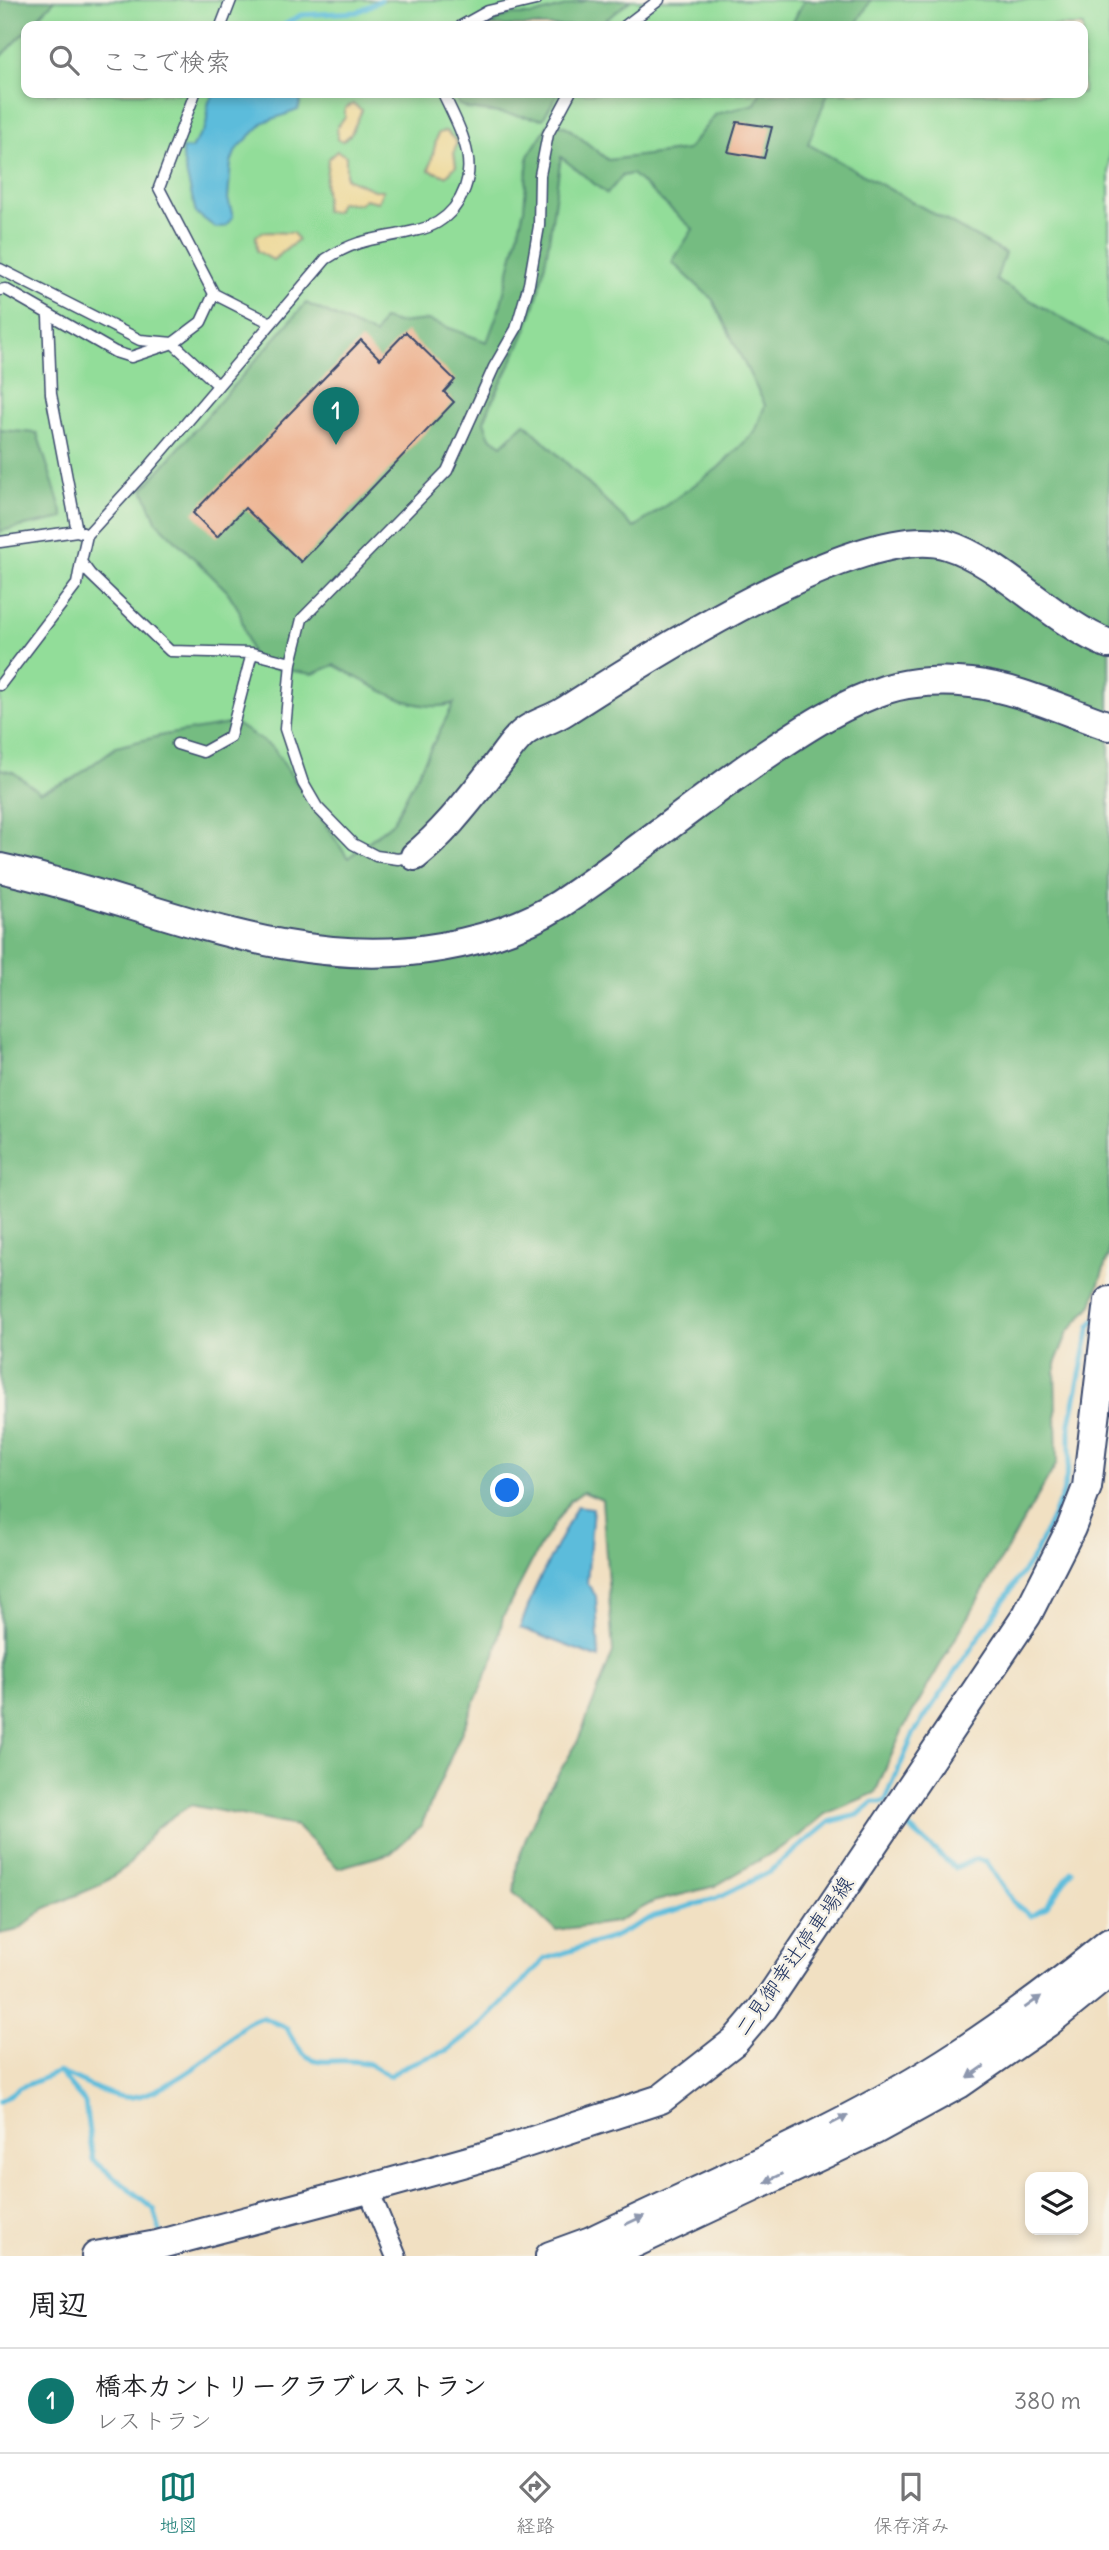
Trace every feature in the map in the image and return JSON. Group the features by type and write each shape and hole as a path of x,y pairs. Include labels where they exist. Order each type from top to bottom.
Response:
{"street":[{"path":"415,856 438,837 525,731 562,713 651,656 767,593 870,548 918,541 946,545 972,557 1109,644"},
{"path":"0,868 247,938 328,953 379,954 440,947 514,927 558,905 723,783 819,720 889,688 932,682 971,683 1001,690 1109,726"},
{"name":"二見御幸辻停車場線","path":"96,2256 165,2243 368,2189 483,2157 661,2099 735,2041 763,2008 1027,1615 1071,1528 1087,1488 1109,1301"},
{"path":"599,2251 958,2054 1049,1991 1109,1943"},
{"path":"550,2256 599,2251 875,2130 960,2084 1047,2023 1109,1973"},
{"path":"368,2189 396,2256"}],"lane":[{"path":"223,21 231,0"},
{"path":"470,21 488,11 536,0"},
{"path":"632,21 659,0"},
{"path":"193,98 159,188 214,294 271,323"},
{"path":"0,542 82,533 218,385 326,259 349,244 434,225 463,196 471,169 467,147 445,98"},
{"path":"415,856 398,859 376,856 353,844 317,807 303,783 285,729 291,663 302,619 447,471 494,367 516,329 529,284 539,226 540,175 548,134 567,98"},
{"path":"0,269 140,340 173,343 218,385"},
{"path":"0,290 5,289 48,316 116,352 131,357 173,343 201,323 214,294"},
{"path":"0,685 77,584 81,562 82,533 51,394 48,316"},
{"path":"81,562 90,575 170,651 252,653 291,663"},
{"path":"177,744 203,752 230,737 252,653"}],"green space":[{"path":"0,0 1109,0 1109,631 364,945 0,854"},
{"path":"0,0 55,0 35,21 21,21 21,36 0,58"},
{"path":"588,0 631,0 604,21 495,21 509,15 533,15"},
{"path":"804,0 871,0 858,21 794,21"},
{"path":"457,98 555,98 543,119 469,109 458,104"},
{"path":"758,98 826,98 808,144 1005,253 996,280 1109,346 1109,1253 1092,1305 1068,1332 1055,1364 1057,1463 903,1729 875,1793 825,1814 794,1840 715,1886 653,1902 616,1922 556,1930 514,1893 517,1864 527,1835 546,1794 577,1743 613,1652 602,1500 583,1492 570,1501 541,1544 503,1617 495,1655 421,1826 391,1853 338,1868 296,1826 190,1805 155,1829 129,1865 100,1885 44,1909 18,1930 0,1934 0,769 13,772 40,792 73,779 116,747 164,735 235,723 273,748 348,858 393,822 454,703 439,706 408,702 334,665 313,674 254,665 239,610 227,591 156,521 143,489 306,303 375,335 383,319 398,323 428,320 487,342 501,304 524,209 528,156 550,122 567,127 608,160 687,150 716,114 755,104","holes":["561,157 607,194 622,176 632,174 693,229 672,262 713,300 765,405 755,432 718,468 634,528 525,423 502,445 489,436 484,421 524,335 536,302 546,261"]},
{"path":"0,430 37,433 64,518 0,531"}],"sand":[{"path":"353,104 362,110 351,134 343,141 338,140 337,127 345,117 345,108"},
{"path":"446,131 457,142 454,152 456,166 446,176 429,170 438,133"},
{"path":"337,151 346,156 346,178 374,190 383,190 378,202 365,199 359,204 340,202 336,212 324,211 328,159"},
{"path":"263,232 293,233 298,240 273,260 257,251 256,236"}],"water":[{"path":"211,98 302,98 298,110 264,122 236,150 231,163 228,199 233,217 226,226 216,228 196,213 182,156 182,148 191,149 206,125 208,104"},
{"path":"577,1506 593,1508 587,1583 596,1596 599,1658 520,1628 535,1588"}],"building":[{"path":"737,122 772,127 764,158 728,152"},
{"path":"406,332 455,380 444,392 454,402 301,562 245,508 217,537 193,513 361,340 380,359"}],"waterway":[{"path":"291,21 301,15 357,12 381,0"},
{"path":"0,2101 19,2088 59,2072 118,2096 148,2093 188,2072 244,2026 262,2017 287,2028 311,2059 365,2063 389,2076 407,2065 448,2050 481,2025 545,1959 614,1937 654,1916 715,1899 769,1872 829,1822 858,1815 873,1802 885,1802 914,1733 1035,1554 1063,1494 1070,1458 1070,1423 1090,1326 1095,1320"},
{"path":"899,1819 955,1868 975,1859 986,1861 1014,1903 1031,1916 1046,1907 1072,1871"},
{"path":"61,2075 85,2103 93,2160 154,2209 161,2236"}],"place":[{"name":"橋本カントリークラブレストラン","path":"336,445"}]}
